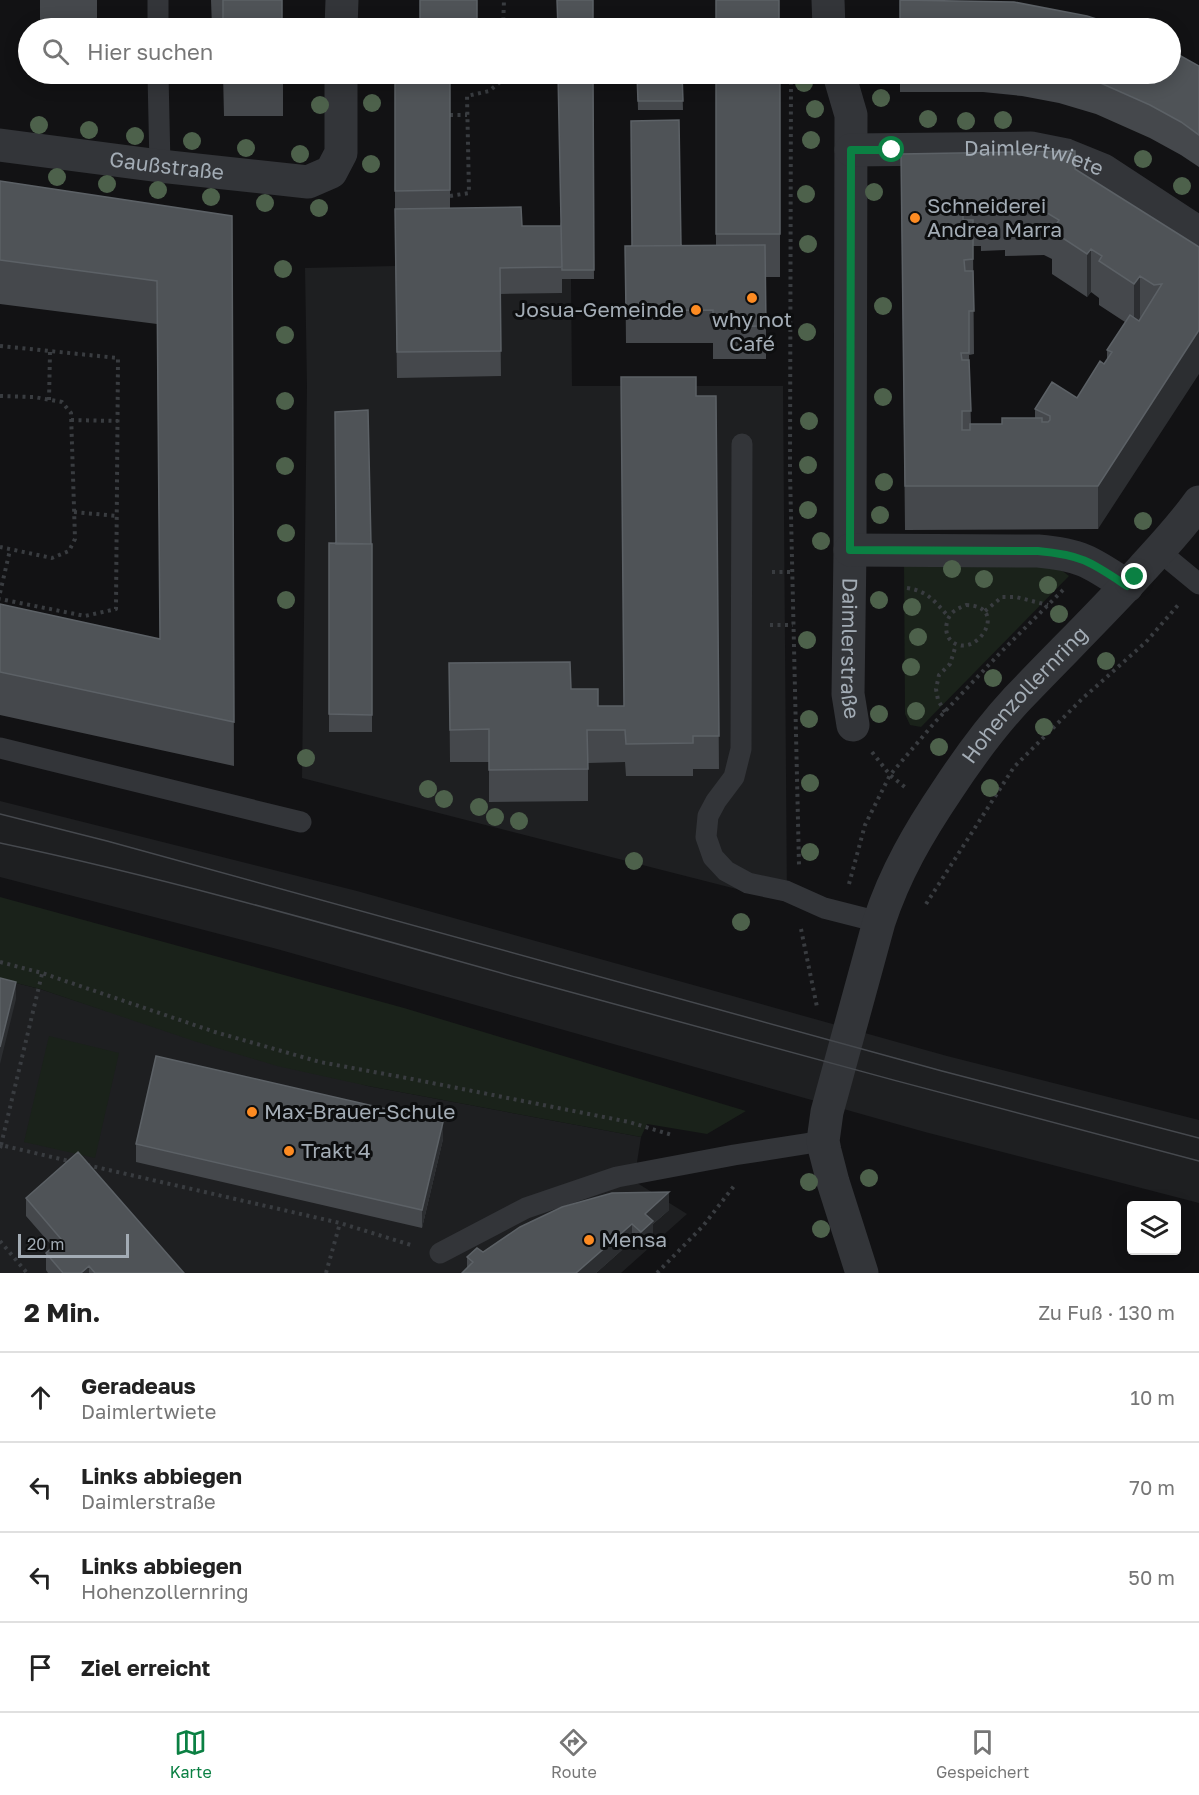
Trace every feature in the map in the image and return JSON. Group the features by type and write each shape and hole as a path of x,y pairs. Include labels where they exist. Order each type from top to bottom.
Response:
{"street":[{"path":"341,18 342,0"},
{"path":"828,0 829,18"},
{"name":"Gaußstraße","path":"0,145 308,183 331,172 341,153 341,84"},
{"name":"Daimlerstraße","path":"842,84 850,115 851,150 848,694 853,724"},
{"name":"Daimlertwiete","path":"851,150 1031,148 1066,155 1103,170 1199,233"},
{"name":"Hohenzollernring","path":"933,811 983,738 1016,700 1184,524 1199,502"},
{"path":"850,550 1038,551 1065,554 1092,563 1127,586"},
{"path":"862,1273 833,1182 823,1141 827,1112 887,896 903,861 933,811"}],"lane":[{"path":"158,0 158,18"},
{"path":"158,84 160,166"},
{"path":"742,444 741,749 734,777 708,816 706,837 713,857 726,871 748,883 786,891 824,908 879,922"},
{"path":"1159,551 1198,583"},
{"path":"0,748 301,822"},
{"path":"440,1253 526,1208 616,1177 823,1141"}],"path":[{"path":"503,18 504,0"},
{"path":"450,196 469,193 467,96 489,92 498,84"},
{"path":"791,84 790,472 800,927 817,1007"},
{"path":"450,115 467,115"},
{"path":"0,346 118,358 116,609 85,616 0,598"},
{"path":"49,400 50,352"},
{"path":"0,396 34,397 62,402 71,413 75,539 69,551 52,558 0,547"},
{"path":"71,420 118,421"},
{"path":"74,512 117,516"},
{"path":"0,593 10,550"},
{"path":"923,909 1014,767 1083,698 1146,642 1198,583"},
{"path":"903,588 920,590 949,617"},
{"path":"985,611 1002,597 1016,597 1048,605"},
{"path":"966,605 977,606 985,611 988,619 987,627 982,636 974,642 956,645 948,638 946,629 949,617 955,610 966,605"},
{"path":"945,712 938,700 936,689 939,675 950,664 956,645"},
{"name":"Daimlerstraße","path":"853,724 890,775 933,811"},
{"path":"0,962 42,973 215,1032 320,1062 629,1122 677,1137"},
{"path":"42,973 1,1147 340,1223 440,1253"},
{"path":"657,1273 702,1226 742,1177 734,1155"},
{"path":"326,1273 340,1223"},
{"path":"0,1241 27,1273"}],"shaded area":[{"path":"395,235 562,279 571,279 572,386 783,386 787,902 302,778 307,387 305,268 395,266"},
{"path":"904,562 1056,566 1069,576 921,727 910,725 905,714"},
{"path":"0,801 357,891 947,1056 1199,1120 1199,1203 925,1132 277,949 0,877"},
{"path":"0,897 404,1008 746,1111 707,1134 647,1124 641,1137 368,1086 277,1066 194,1041 40,989 0,979"},
{"name":"Max-Brauer-Schule","path":"0,979 368,1086 641,1137 634,1181 687,1214 621,1273 0,1273"},
{"path":"49,1036 119,1053 95,1158 24,1142"}],"building":[{"path":"223,0 282,0 282,18 223,18"},
{"path":"420,0 477,0 477,18 420,18"},
{"path":"557,0 593,0 593,18 558,18"},
{"path":"716,0 779,0 779,18 716,18"},
{"path":"900,0 1014,2 1093,18 900,18"},
{"path":"1181,56 1199,66 1199,135 1150,105 1103,84 1181,84"},
{"path":"395,84 450,84 450,190 395,191"},
{"path":"558,84 593,84 594,270 562,270"},
{"path":"637,84 682,84 683,101 638,101"},
{"path":"716,84 780,84 780,234 716,234"},
{"path":"679,120 681,246 632,246 631,121"},
{"path":"1075,151 1075,169 1199,247 1199,330 1098,486 905,486 901,154","holes":["981,202 981,207 1005,206 1005,212 1044,211 1059,220 1052,231 1087,254 1091,249 1102,256 1099,261 1134,284 1140,276 1154,285 1162,284 1139,321 1130,315 1107,350 1112,352 1104,364 1100,361 1077,398 1052,382 1035,409 1050,416 1048,422 1042,422 1042,418 1002,418 1002,424 970,424 970,430 962,430 962,411 971,411 969,360 962,360 961,353 969,353 969,311 974,311 973,271 965,271 964,260 973,259 973,220 963,220 963,203"]},
{"path":"0,181 232,216 234,722 0,672 0,604 160,639 157,281 0,260"},
{"path":"521,207 522,226 561,226 562,267 500,268 501,351 397,352 395,209"},
{"path":"765,245 766,326 713,327 713,310 626,311 625,246"},
{"path":"621,377 696,377 696,396 716,396 719,736 693,736 693,743 626,744 625,730 587,730 588,769 489,770 489,729 450,730 449,663 570,662 571,689 598,689 598,706 624,706"},
{"path":"368,410 371,544 336,544 335,412"},
{"path":"329,543 372,544 372,715 329,714"},
{"path":"0,978 16,982 0,1047"},
{"name":"Trakt 4","path":"156,1056 443,1122 422,1210 136,1144"},
{"path":"78,1152 184,1273 95,1273 89,1266 81,1273 63,1273 46,1253 61,1239 26,1198"},
{"name":"Mensa","path":"669,1192 645,1214 653,1221 641,1232 632,1224 576,1273 462,1273 473,1262 467,1257 477,1248 483,1252 520,1227 562,1207 612,1193"}],"tram line":[{"path":"0,814 107,841 942,1071 1199,1138"},
{"path":"0,843 261,906 774,1048 1199,1161"}],"place":[{"name":"Schneiderei Andrea Marra","path":"915,218"},
{"name":"why not Café","path":"752,298"},
{"name":"Josua-Gemeinde","path":"696,310"},
{"name":"Max-Brauer-Schule","path":"252,1112"},
{"name":"Trakt 4","path":"289,1151"},
{"name":"Mensa","path":"589,1240"}],"route":[{"path":"892,150 851,150 850,550 1038,551 1078,557 1092,563 1127,586 1135,577"}]}
